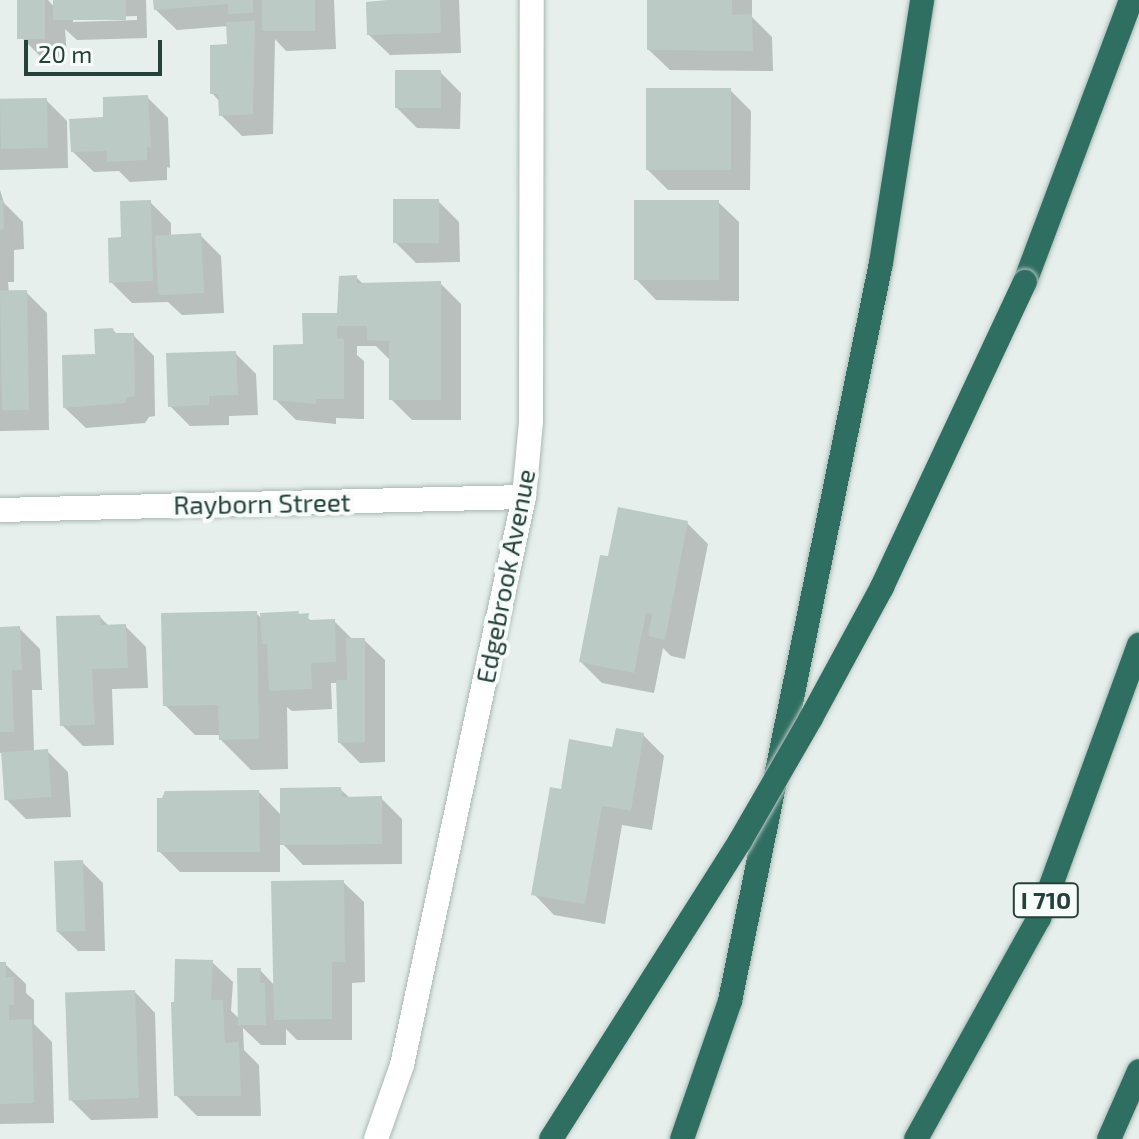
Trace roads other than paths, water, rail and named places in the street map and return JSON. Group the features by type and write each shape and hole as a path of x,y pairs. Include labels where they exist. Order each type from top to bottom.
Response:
{"highway":[{"path":"682,1139 730,1001 881,263 922,0"},
{"path":"551,1139 740,841 882,587 1025,282 1131,0"},
{"name":"I 710","path":"916,1139 1039,918 1139,645"},
{"path":"1109,1139 1139,1071"}],"street":[{"name":"Edgebrook Avenue","path":"376,1139 402,1065 524,497 531,421 532,0"},
{"name":"Rayborn Street","path":"0,510 524,497"}]}
